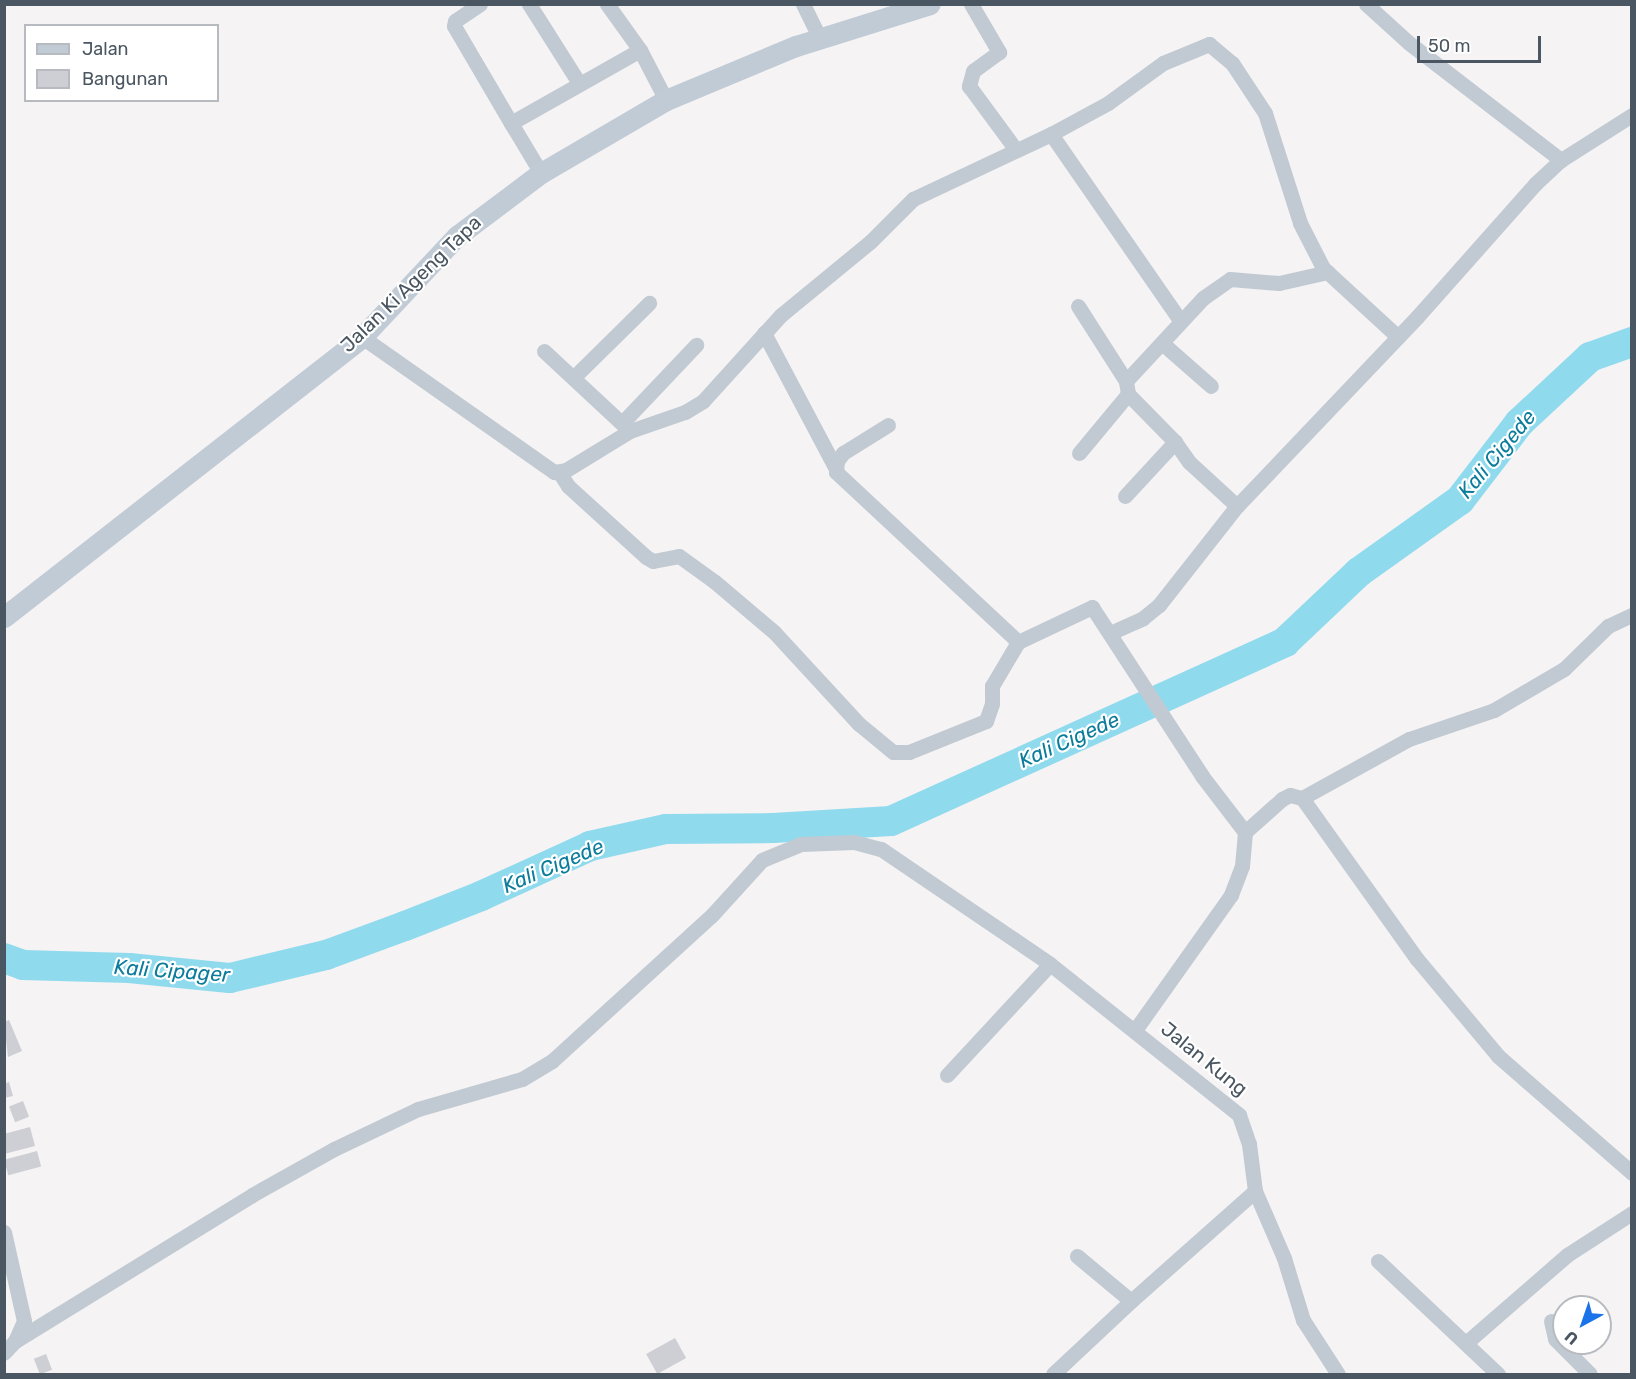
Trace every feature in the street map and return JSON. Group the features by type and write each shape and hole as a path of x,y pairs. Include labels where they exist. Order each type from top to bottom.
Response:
{"street":[{"path":"480,4 455,21 454,26 541,173"},
{"path":"529,4 579,83"},
{"path":"607,4 640,51 666,100"},
{"path":"803,4 820,39"},
{"name":"Jalan Ki Ageng Tapa","path":"4,617 362,337 457,236 541,173 666,100 820,39 930,4"},
{"path":"971,4 999,52 973,71 969,86 1016,150"},
{"path":"1366,4 1409,43 1561,160"},
{"path":"626,427 676,415 703,401 764,333 806,291 870,243 913,199 1051,134 1108,104 1163,63 1205,44 1213,45 1232,63 1265,113 1300,223 1328,272 1398,338"},
{"path":"511,123 640,51"},
{"path":"1110,633 1143,618 1159,605 1237,506 1398,338 1561,160 1632,115"},
{"path":"1051,134 1180,320"},
{"path":"1079,453 1180,320 1230,279 1279,283 1328,272"},
{"path":"573,378 649,303"},
{"path":"1078,306 1127,388 1175,442 1189,462 1237,506"},
{"path":"764,333 835,466 903,539 1018,642"},
{"path":"362,337 559,472 568,486 646,557 653,561 679,556 715,582 774,632 859,724 893,752 909,752 986,721 992,704 992,686 1018,642 1090,607 1110,633 1164,720 1245,832 1242,866 1232,895 1135,1030"},
{"path":"1162,343 1211,386"},
{"path":"559,472 626,427 696,345"},
{"path":"544,351 626,427"},
{"path":"835,466 843,453 888,426"},
{"path":"1125,496 1175,442"},
{"path":"1302,798 1409,739 1494,710 1564,669 1608,626 1632,615"},
{"path":"1245,832 1282,799 1290,795 1302,798 1418,958 1498,1056 1632,1173"},
{"name":"Jalan Kung","path":"15,1341 252,1195 334,1149 418,1109 522,1079 552,1061 712,915 749,871 779,852 801,844 854,843 881,849 942,893 1050,964 1239,1115 1246,1130 1255,1191 1284,1258 1303,1320 1338,1374"},
{"path":"947,1075 1050,964"},
{"path":"1053,1374 1131,1300 1255,1191"},
{"path":"1467,1342 1567,1255 1632,1214"},
{"path":"4,1232 24,1321 15,1341 4,1353"},
{"path":"1077,1256 1131,1300"},
{"path":"1378,1261 1467,1342 1498,1374"},
{"path":"1551,1321 1555,1339 1590,1374"}],"building":[{"path":"9,1020 22,1051 8,1057 4,1022"},
{"path":"9,1082 13,1096 4,1098 4,1084"},
{"path":"23,1101 29,1117 15,1122 9,1106"},
{"path":"30,1127 35,1146 4,1154 4,1134"},
{"path":"37,1151 41,1166 8,1175 4,1160"},
{"path":"675,1338 686,1358 657,1374 646,1354"},
{"path":"46,1354 52,1370 40,1374 34,1359"}],"waterway":[{"name":"Kali Cigede","path":"4,958 23,965 129,968 230,978 326,955 481,896 590,846 666,829 773,828 891,821 1285,642 1359,572 1460,500 1519,423 1590,357 1632,342"}],"water label":[{"name":"Kali Cipager","path":"172,971"}]}
